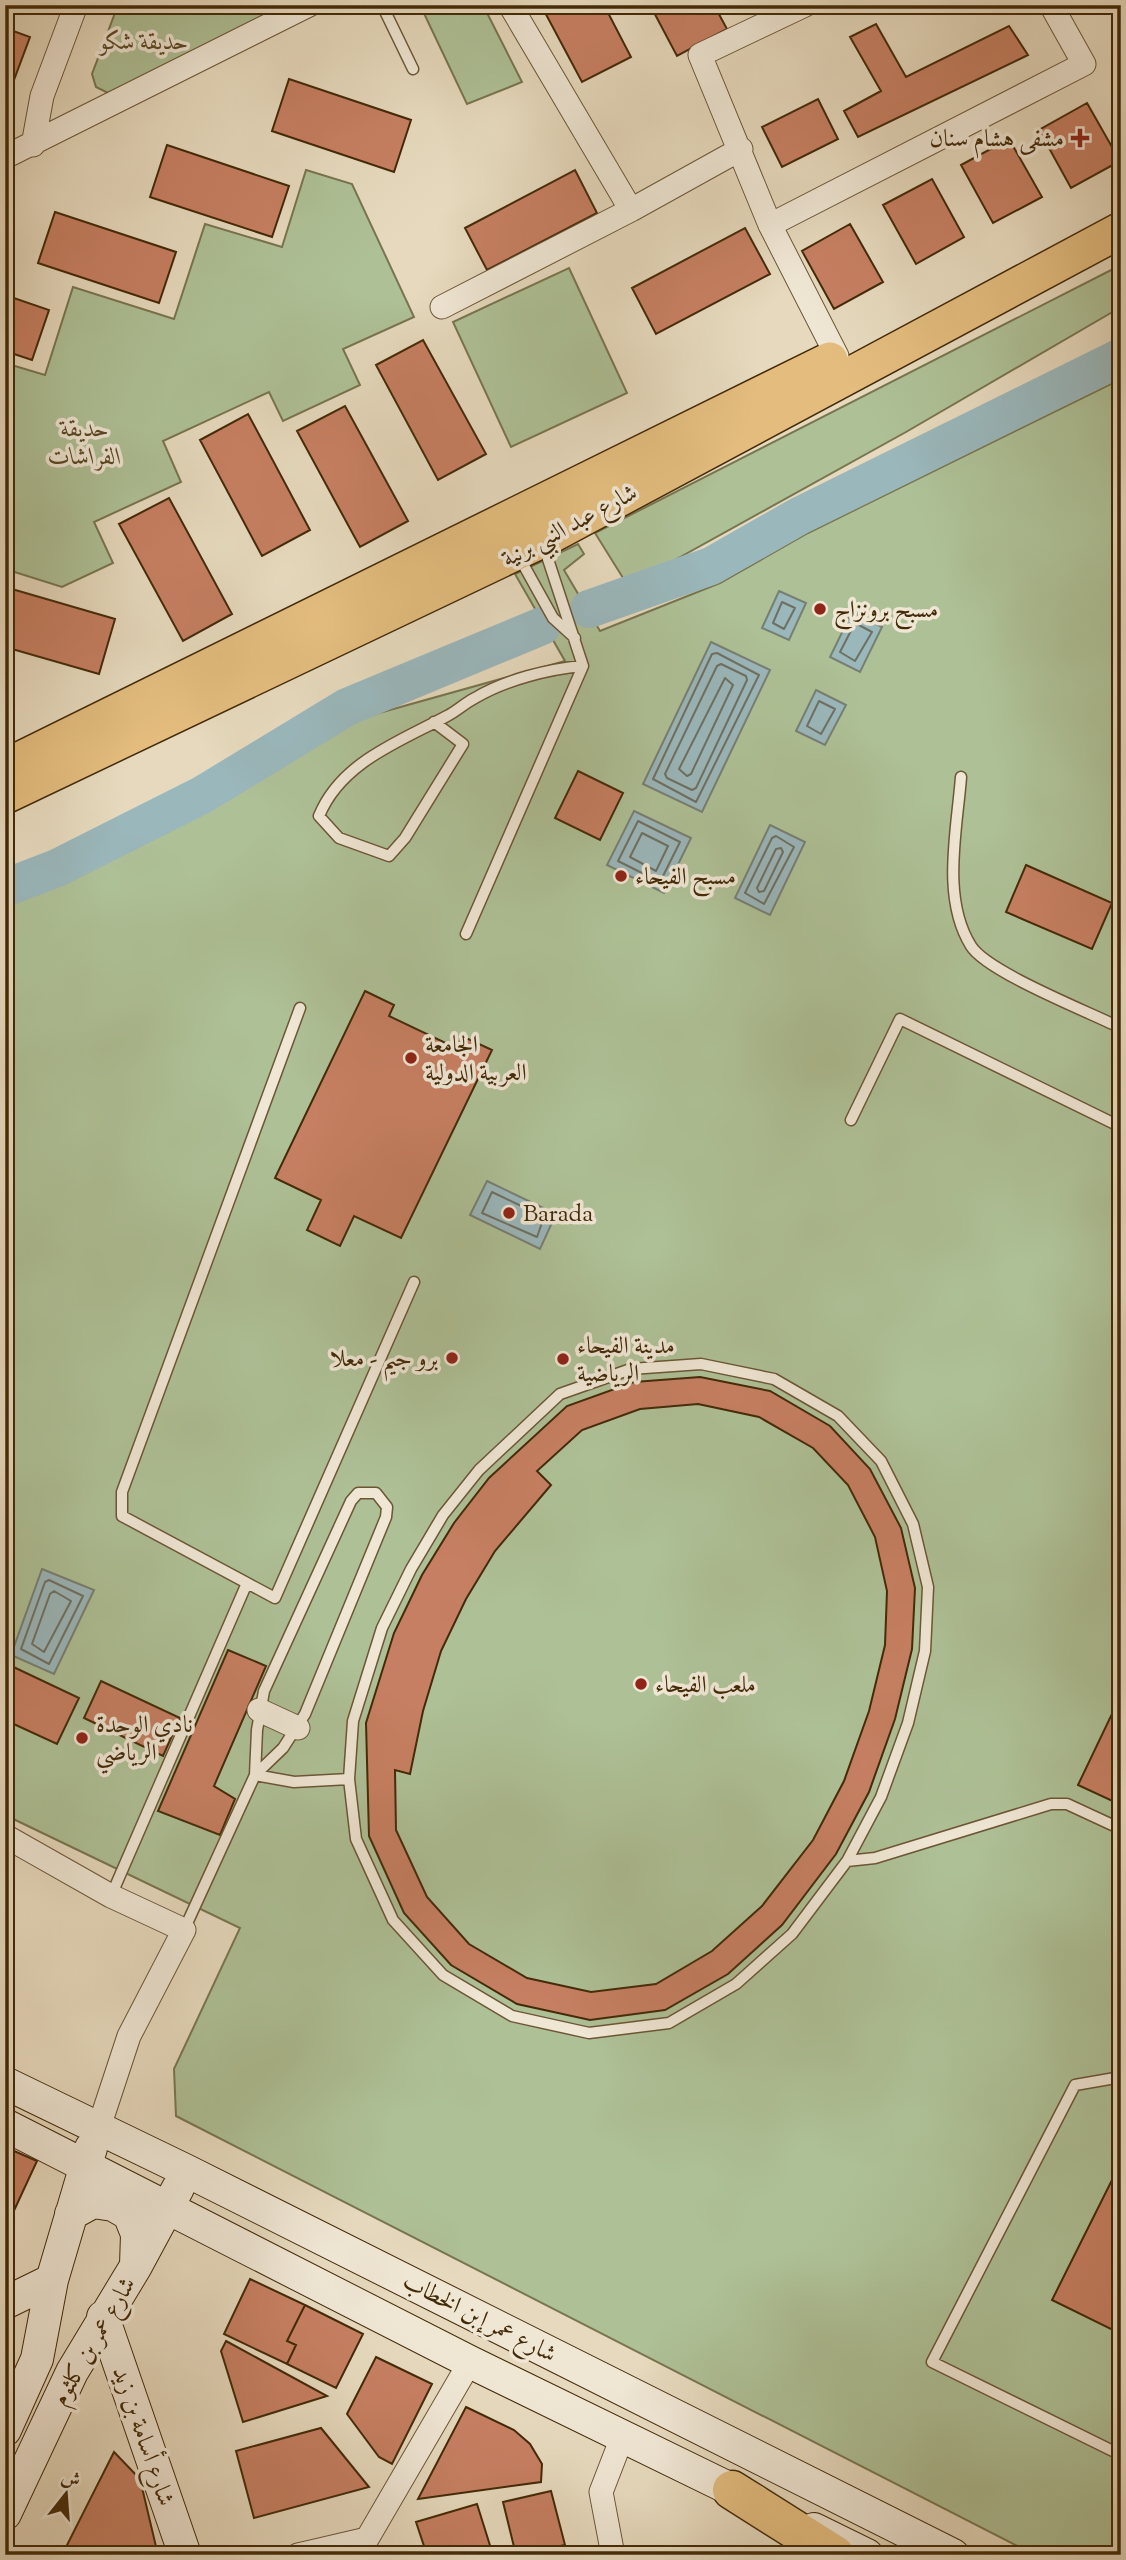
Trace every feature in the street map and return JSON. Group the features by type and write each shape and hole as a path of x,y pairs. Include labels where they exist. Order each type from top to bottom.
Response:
{"highway":[{"path":"732,2490 835,2555"}],"main road":[{"name":"شارع عبد النبي برنية","path":"5,767 837,356 1121,205"},
{"name":"شارع عبد النبي برنية","path":"5,796 529,547 1121,230"},
{"name":"شارع عمر إبن الخطاب","path":"5,2083 187,2171 953,2555"},
{"name":"شارع عمر إبن الخطاب","path":"5,2124 470,2362 867,2555"},
{"name":"شارع عمر بن كلثوم","path":"5,2430 37,2360 52,2280 85,2165 98,2130"},
{"name":"شارع عمر بن كلثوم","path":"5,2514 72,2372 136,2266 187,2171"},
{"path":"71,2214 93,2202 113,2205 129,2214 137,2234 136,2266"},
{"path":"5,2303 52,2280"},
{"name":"شارع أسامة بن زيد","path":"103,2317 185,2555"}],"street":[{"path":"33,145 42,96 76,5"},
{"path":"5,158 309,5"},
{"path":"510,5 631,210"},
{"path":"804,5 700,55 741,149 770,225 837,356"},
{"path":"770,225 1084,64 1051,5"},
{"path":"442,307 631,210 741,149"},
{"path":"259,1710 298,1728"},
{"path":"5,1836 111,1896 184,1930 129,2036 98,2130"},
{"path":"298,2555 370,2547 470,2362"},
{"path":"613,2555 601,2492 622,2435"}],"lane":[{"path":"382,5 413,69"},
{"path":"529,547 554,618 575,638"},
{"path":"467,934 583,666 575,638 529,547"},
{"path":"434,722 463,744 405,838 389,856 339,838 318,816 327,796 350,772 434,722 486,693 555,670 583,666"},
{"path":"961,777 954,877 958,920 972,948 999,969 1121,1028"},
{"path":"300,1008 122,1492 122,1516 275,1598 414,1282"},
{"path":"850,1120 900,1019 1121,1127"},
{"path":"701,1364 774,1379 838,1416 881,1461 913,1524 928,1587 925,1651 908,1723 881,1797 847,1861 792,1934 736,1984 669,2023 589,2033 512,2016 443,1975 393,1920 356,1839 349,1779 353,1721 382,1628 411,1569 443,1515 479,1470 560,1394 631,1369 701,1364"},
{"path":"184,1930 255,1775 298,1728 386,1517 387,1507 376,1493 358,1493 351,1501 264,1691 259,1710 255,1775"},
{"path":"111,1896 247,1583"},
{"path":"255,1775 294,1782 349,1779"},
{"path":"847,1861 875,1858 1051,1804 1067,1804 1121,1829"},
{"path":"1121,2077 1075,2085 932,2362 1121,2455"}],"green space":[{"name":"حديقة شكو","path":"118,5 295,5 108,93 96,87 92,74"},
{"path":"420,5 483,5 522,82 467,104"},
{"name":"حديقة الفراشات","path":"306,170 352,184 414,317 343,349 360,385 283,421 269,392 163,441 181,482 94,522 113,563 62,587 5,569 5,363 45,375 73,287 174,319 205,224 282,247"},
{"path":"1121,265 1121,307 906,432 628,586 595,533"},
{"path":"569,268 627,393 511,447 453,322"},
{"name":"مدينة الفيحاء الرياضية","path":"1121,379 1121,2555 1035,2555 176,2116 174,2069 240,1928 5,1815 5,903 63,881 209,807 354,720 565,661 515,574 578,544 584,554 564,570 600,631 720,583 808,533"}],"water":[{"path":"779,591 806,603 789,640 762,628"},
{"path":"852,612 882,627 860,672 830,657"},
{"path":"711,642 770,670 702,812 643,784"},
{"path":"816,690 846,705 825,745 796,731"},
{"path":"634,811 691,838 664,893 607,865"},
{"path":"770,825 805,842 770,915 735,898"},
{"path":"487,1181 556,1214 540,1249 470,1215"},
{"path":"42,1569 94,1590 54,1674 11,1655"}],"building":[{"path":"541,5 604,5 631,57 582,82"},
{"path":"650,5 714,5 727,29 677,56"},
{"path":"876,24 906,77 1009,26 1028,55 858,137 844,111 881,91 850,37"},
{"path":"5,28 30,37 5,104"},
{"path":"289,79 411,120 394,172 272,131"},
{"path":"818,99 838,139 782,167 762,127"},
{"path":"1087,103 1120,161 1071,188 1039,130"},
{"path":"1009,139 1042,197 993,223 961,165"},
{"path":"167,145 289,186 272,237 150,197"},
{"path":"575,170 597,213 487,270 465,228"},
{"path":"932,179 964,237 916,264 883,205"},
{"path":"55,212 176,252 159,303 38,263"},
{"path":"850,224 883,282 834,309 802,251"},
{"path":"745,228 770,274 656,334 632,288"},
{"path":"5,295 49,310 32,360 5,351"},
{"path":"423,340 486,454 438,480 376,365"},
{"path":"345,406 408,521 360,547 297,431"},
{"path":"248,414 310,530 262,556 200,440"},
{"path":"169,498 232,614 183,641 119,524"},
{"path":"5,587 115,619 99,674 5,647"},
{"path":"578,771 623,793 600,840 555,818"},
{"path":"1026,865 1112,903 1092,949 1006,912"},
{"path":"365,991 394,1005 389,1016 456,1048 462,1036 492,1050 401,1238 354,1216 340,1246 307,1230 321,1200 275,1178"},
{"path":"700,1377 770,1391 830,1426 870,1469 901,1528 915,1588 912,1649 895,1719 869,1792 836,1854 782,1925 728,1974 665,2010 590,2020 517,2004 451,1965 404,1913 369,1836 366,1723 394,1633 422,1575 454,1523 489,1478 567,1406 634,1382","holes":["698,1404 759,1417 813,1448 848,1485 875,1537 887,1591 885,1645 869,1711 844,1781 813,1840 762,1906 712,1951 656,1984 591,1992 527,1978 469,1944 427,1897 396,1830 395,1770 410,1774 423,1711 441,1651 466,1599 495,1551 551,1485 537,1471 582,1430 640,1409"]},
{"path":"228,1650 266,1666 214,1786 235,1799 220,1835 158,1811"},
{"path":"5,1663 79,1698 57,1744 5,1720"},
{"path":"101,1681 180,1718 163,1756 84,1718"},
{"path":"1121,1695 1121,1805 1078,1785"},
{"path":"5,2147 37,2161 5,2230"},
{"path":"1121,2162 1121,2334 1052,2300"},
{"path":"250,2279 305,2305 287,2341 296,2345 287,2364 224,2334"},
{"path":"305,2305 363,2334 336,2388 287,2364 296,2345 287,2341"},
{"path":"226,2341 327,2396 243,2422 221,2351"},
{"path":"376,2357 432,2384 392,2464 379,2457 347,2414"},
{"path":"466,2407 514,2430 530,2444 542,2464 541,2482 418,2499"},
{"path":"321,2428 369,2487 254,2518 236,2451"},
{"path":"114,2452 140,2479 158,2555 62,2555"},
{"path":"551,2491 565,2545 516,2555 503,2502"},
{"path":"477,2504 493,2555 427,2555 416,2522"}],"waterway":[{"path":"589,609 711,566 799,516 1121,357"},
{"path":"5,888 57,868 202,795 347,707 542,626"}],"place":[{"name":"مشفى هشام سنان","path":"1080,138"},
{"name":"مسبح برونزاج","path":"820,609"},
{"name":"مسبح الفيحاء","path":"621,876"},
{"name":"الجامعة العربية الدولية","path":"411,1058"},
{"name":"Barada","path":"509,1213"},
{"name":"برو جيم - معلا","path":"452,1358"},
{"name":"مدينة الفيحاء الرياضية","path":"563,1359"},
{"name":"ملعب الفيحاء","path":"641,1684"},
{"name":"نادي الوحدة الرياضي","path":"82,1738"}]}
